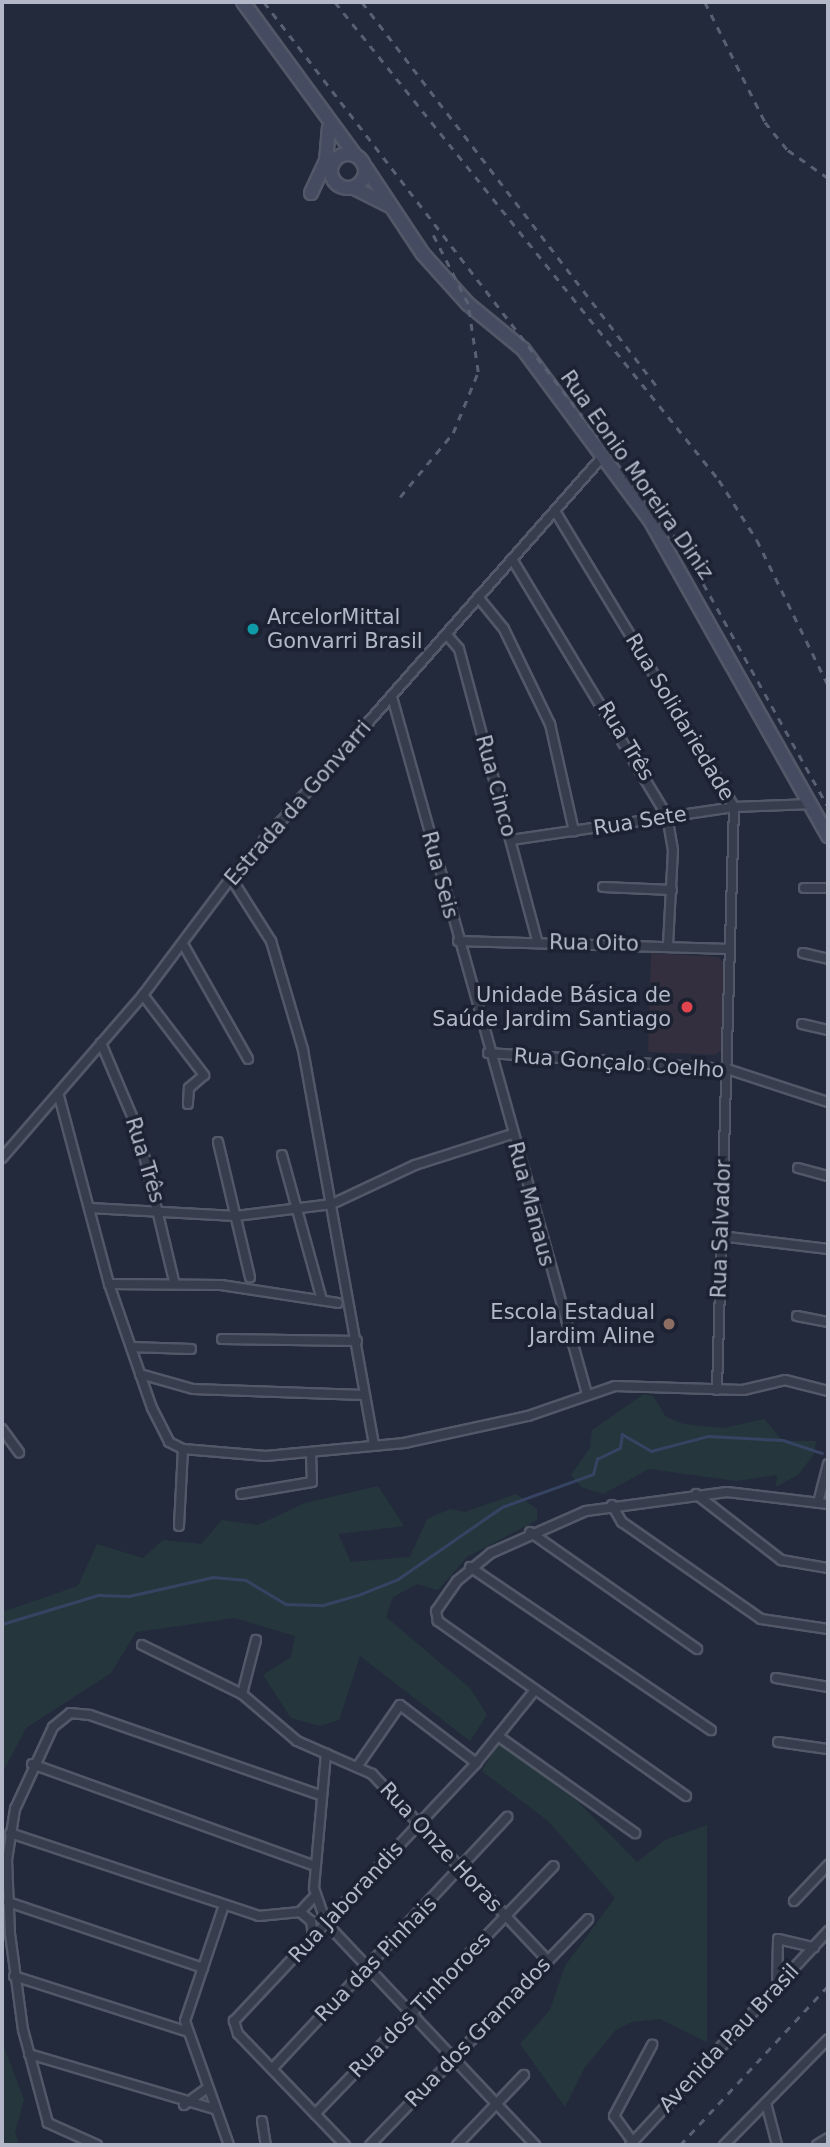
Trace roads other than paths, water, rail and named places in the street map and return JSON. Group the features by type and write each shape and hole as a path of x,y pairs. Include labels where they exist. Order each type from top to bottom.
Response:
{"main road":[{"path":"243,2 355,155 333,162 329,128 324,114"},
{"path":"311,193 326,161 329,128"},
{"name":"Rua Eonio Moreira Diniz","path":"355,155 447,284 523,349 603,456 692,585 828,836"},
{"name":"Rua Eonio Moreira Diniz","path":"333,162 334,182 354,188 390,206"},
{"path":"354,188 366,168"}],"street":[{"name":"Estrada da Gonvarri","path":"2,1158 143,995 231,878 603,456"},
{"name":"Rua Solidariedade","path":"555,511 734,807 727,1069"},
{"name":"Rua Três","path":"512,559 667,816 672,890 668,945"},
{"path":"478,597 504,629 550,724 574,831"},
{"name":"Rua Cinco","path":"447,635 459,649 537,941"},
{"name":"Rua Seis","path":"392,697 488,1054"},
{"name":"Rua Sete","path":"511,840 734,807 812,804"},
{"path":"231,878 245,892 279,967 303,1050 374,1445"},
{"path":"603,887 672,890"},
{"path":"804,888 828,888"},
{"name":"Rua Oito","path":"458,941 537,941 730,949"},
{"path":"183,944 248,1059"},
{"path":"803,953 828,959"},
{"path":"143,995 204,1075 189,1088 188,1104"},
{"path":"802,1024 828,1030"},
{"name":"Rua Três","path":"101,1043 138,1130 161,1215 174,1282"},
{"name":"Rua Gonçalo Coelho","path":"488,1054 727,1069 828,1102"},
{"name":"Rua Manaus","path":"488,1054 587,1394"},
{"name":"Rua Salvador","path":"717,1390 727,1069"},
{"path":"58,1096 109,1284 140,1374 164,1434 183,1449 310,1454 374,1445 528,1416 587,1394 647,1384 717,1390 785,1380 828,1391"},
{"path":"90,1208 161,1215 236,1216 332,1203 415,1166 512,1134"},
{"path":"218,1142 250,1277"},
{"path":"282,1155 322,1300"},
{"path":"798,1168 828,1176"},
{"path":"720,1236 828,1249"},
{"path":"109,1284 174,1282 338,1303"},
{"path":"797,1315 828,1322"},
{"path":"222,1339 357,1341"},
{"path":"131,1347 191,1349"},
{"path":"140,1374 193,1389 363,1395"},
{"path":"2,1429 19,1452"},
{"path":"179,1526 183,1449"},
{"path":"241,1493 312,1482 310,1454"},
{"path":"818,1503 828,1464"},
{"path":"686,1796 438,1620 440,1605 470,1567 530,1532 612,1505 696,1494 738,1492 828,1504"},
{"path":"696,1494 781,1560 828,1569"},
{"path":"612,1505 622,1522 751,1613 828,1629"},
{"path":"530,1532 697,1649"},
{"path":"470,1567 710,1730"},
{"path":"242,1694 256,1640"},
{"name":"Rua Onze Horas","path":"142,1645 242,1694 297,1741 357,1767 419,1824 547,1960"},
{"path":"776,1678 828,1687"},
{"name":"Rua Jaborandis","path":"272,2069 238,2034 237,2018 476,1763 535,1690"},
{"path":"357,1767 400,1705 476,1763"},
{"path":"97,2145 48,2123 29,2054 15,1976 8,1902 10,1833 32,1764 53,1727 80,1712 320,1794"},
{"path":"498,1736 635,1833"},
{"path":"778,1742 828,1749"},
{"path":"326,1754 315,1866 315,1896 326,1923 535,2145"},
{"path":"32,1764 315,1866"},
{"name":"Rua das Pinhais","path":"272,2069 462,1869 507,1817"},
{"path":"10,1833 224,1905 273,1918 300,1912 315,1896"},
{"path":"794,1901 828,1865"},
{"name":"Rua dos Tinhoroes","path":"314,2114 554,1866"},
{"path":"8,1902 203,1968"},
{"path":"224,1905 185,2031 229,2145"},
{"path":"300,1912 311,1920 313,1937"},
{"name":"Rua dos Gramados","path":"370,2145 588,1919"},
{"name":"Avenida Pau Brasil","path":"631,2144 828,1931"},
{"path":"777,1987 778,1939 814,1947"},
{"path":"15,1976 185,2031"},
{"path":"724,2145 828,2039"},
{"path":"631,2144 614,2116 652,2045"},
{"path":"29,2054 184,2105 215,2109"},
{"path":"272,2069 345,2145"},
{"path":"457,2145 524,2075"},
{"path":"184,2105 206,2088"},
{"path":"766,2103 776,2145"},
{"path":"262,2121 266,2145"},
{"path":"817,2145 828,2138"}],"waterway":[{"path":"2,1624 98,1595 129,1596 213,1577 246,1580 286,1604 323,1605 361,1594 398,1579 502,1507 593,1474 597,1459 620,1448 622,1434 651,1451 708,1436 783,1440 822,1453"}],"railway":[{"path":"264,2 683,547 828,806"},
{"path":"335,2 719,480 757,540 828,685"},
{"path":"362,2 656,385"},
{"path":"705,2 765,122 788,150 828,178"},
{"path":"400,497 453,433 478,372 468,304 432,233"},
{"path":"680,2145 828,1986"}],"place":[{"name":"ArcelorMittal Gonvarri Brasil","path":"253,629"},
{"name":"Unidade Básica de Saúde Jardim Santiago","path":"687,1007"},
{"name":"Escola Estadual Jardim Aline","path":"669,1324"}]}
